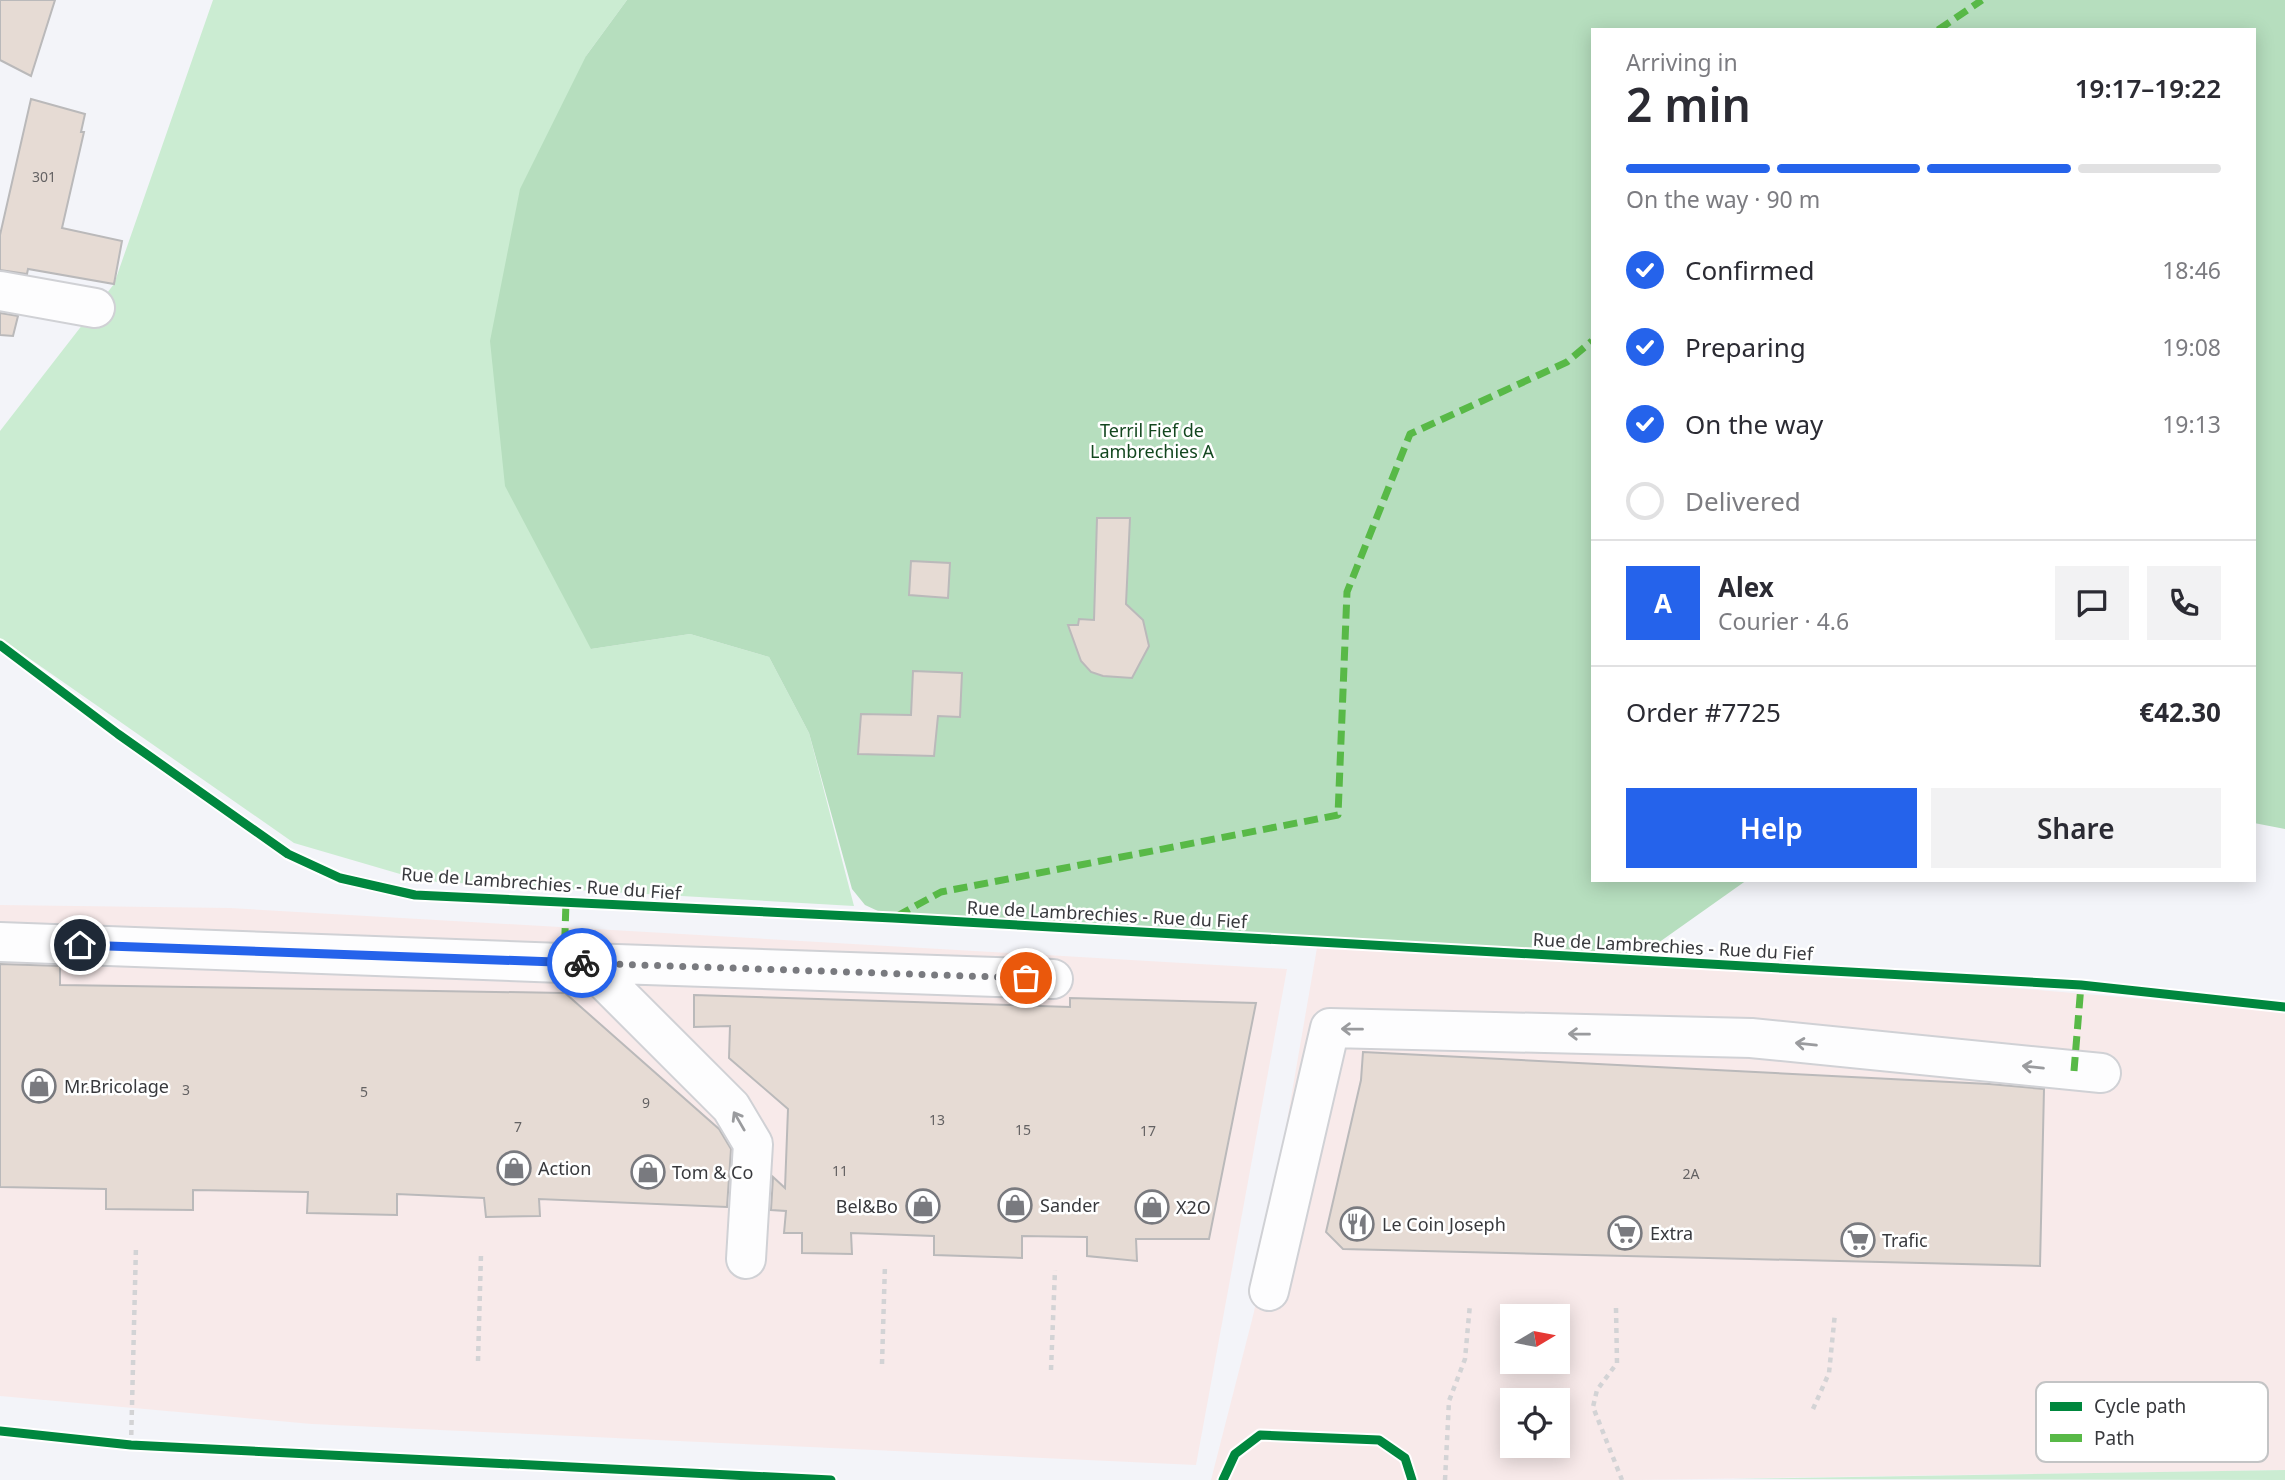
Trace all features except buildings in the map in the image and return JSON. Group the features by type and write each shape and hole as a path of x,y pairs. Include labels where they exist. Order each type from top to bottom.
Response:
{"street":[{"path":"0,291 96,308"},
{"path":"0,942 1053,979"},
{"path":"587,963 731,1107 752,1144 746,1259"},
{"path":"1269,1291 1330,1028 1751,1038 2101,1073"}],"path":[{"path":"131,1445 136,1246"},
{"path":"478,1361 481,1254"},
{"path":"882,1364 885,1264"},
{"path":"1051,1370 1055,1270"},
{"path":"1446,1480 1449,1401 1465,1359 1470,1304"},
{"path":"1616,1308 1617,1363 1597,1390 1593,1407 1622,1480"},
{"path":"1813,1409 1829,1373 1835,1313"},
{"path":"118,1443 145,1446"}],"shaded area":[{"path":"0,905 230,908 1287,969 1196,1465 312,1424 0,1396"},
{"path":"1318,942 1765,967 2285,1011 2285,1470 1637,1480 1211,1480 1254,1312"}],"green space":[{"path":"213,0 627,0 586,56 591,649 690,634 769,657 809,733 854,906 424,881 294,843 0,638 0,431 114,284"},
{"name":"Terril Fief de Lambrechies A","path":"627,0 2285,0 2285,829 2256,823 2256,28 1591,28 1591,882 1744,882 1634,960 893,918 865,905 852,889 809,733 769,657 690,634 591,649 505,486 490,341 520,189 586,56"},
{"path":"2285,1470 2285,1480 1732,1479"}],"marked path":[{"path":"1941,28 1982,0"},
{"path":"897,916 941,892 1338,815 1347,592 1410,434 1567,362 1591,342"},
{"path":"564,963 566,902"},
{"path":"2074,1071 2081,985"}],"cycle path":[{"name":"Rue de Lambrechies - Rue du Fief","path":"0,645 118,734 288,854 340,878 415,895 893,918 2081,985 2285,1007"},
{"path":"0,1431 131,1445 831,1480"},
{"path":"1223,1480 1235,1454 1260,1435 1379,1440 1405,1458 1412,1480"}],"way so far":[{"path":"582,963 1026,978"}],"place":[{"name":"Mr.Bricolage","path":"39,1086"},
{"name":"Action","path":"514,1168"},
{"name":"Tom & Co","path":"648,1172"},
{"name":"Sander","path":"1015,1205"},
{"name":"Bel&Bo","path":"923,1206"},
{"name":"X2O","path":"1152,1207"},
{"name":"Le Coin Joseph","path":"1357,1224"},
{"name":"Extra","path":"1625,1233"},
{"name":"Trafic","path":"1858,1240"}],"route":[{"path":"80,945 582,963"}]}
